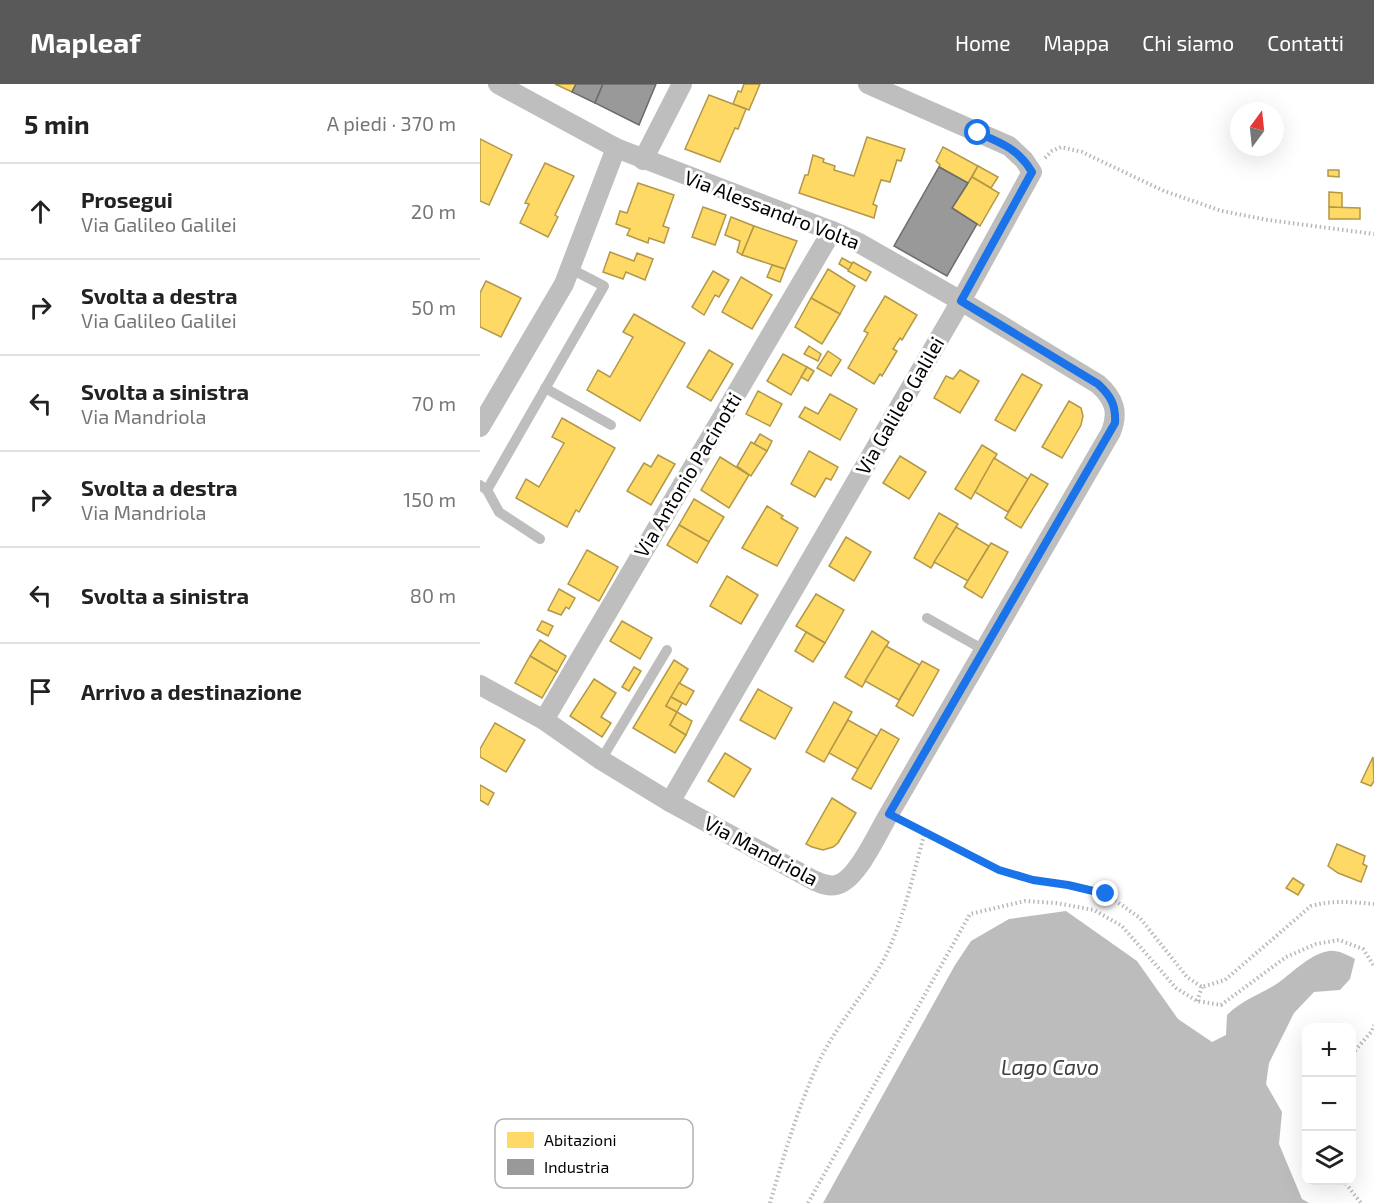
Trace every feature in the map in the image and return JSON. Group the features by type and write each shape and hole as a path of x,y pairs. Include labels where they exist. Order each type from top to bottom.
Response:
{"street":[{"name":"Via Alessandro Volta","path":"498,84 616,148 643,160 859,243 961,301"},
{"path":"643,160 682,84"},
{"path":"868,84 1009,146 1024,160 1032,172"},
{"path":"480,427 564,284 616,148"},
{"name":"Via Galileo Galilei","path":"670,802 961,301 1032,172"},
{"name":"Via Antonio Pacinotti","path":"544,720 832,231"},
{"name":"Via Mandriola","path":"480,685 544,720 601,760 670,802 813,880 834,886 850,878 1115,423 1113,401 1098,384 961,301"}],"lane":[{"path":"540,539 499,512 484,488 604,286 570,269"},
{"path":"545,388 611,425"},
{"path":"927,618 984,650"},
{"path":"601,760 667,650"}],"path":[{"path":"1032,172 1052,151 1062,147 1082,152 1164,191 1222,212 1374,234"},
{"path":"889,814 999,870 1033,880 1106,894 1140,918 1187,977 1202,987"},
{"path":"770,1203 796,1119 816,1067 890,945 925,832"},
{"path":"808,1203 970,914 1025,901 1056,903 1094,910 1122,926 1176,988 1197,1002 1221,1005 1286,957 1316,944 1339,940 1363,949 1374,966"},
{"path":"1202,987 1225,980 1311,906 1328,902 1374,904"},
{"path":"1197,1002 1202,987"},
{"path":"1356,1049 1372,1031 1374,1025"},
{"path":"1347,1185 1361,1203"}],"water":[{"name":"Lago Cavo","path":"1066,911 1137,961 1178,1019 1212,1042 1226,1035 1227,1015 1245,1001 1278,983 1315,956 1332,951 1355,959 1350,979 1340,990 1314,992 1294,1013 1269,1063 1266,1084 1282,1112 1279,1144 1302,1199 1309,1203 823,1203 955,965 971,941 1009,919"}],"building: Abitazioni":[{"path":"555,84 576,84 572,92"},
{"path":"744,84 760,84 749,110 733,104 738,91 741,92"},
{"path":"709,95 746,109 720,162 685,149"},
{"path":"867,137 905,149 901,161 897,160 890,182 881,180 873,204 877,206 874,218 799,193 805,175 808,175 813,155 835,166 834,170 854,176"},
{"path":"480,139 512,155 489,205 480,201"},
{"path":"943,147 978,166 968,183 939,167 936,161"},
{"path":"545,163 574,176 555,215 558,217 548,237 520,223 529,204 525,203"},
{"path":"978,166 998,177 991,188 972,177"},
{"path":"1328,170 1339,170 1339,177 1328,176"},
{"path":"972,177 999,193 980,226 952,208"},
{"path":"638,183 674,195 663,226 669,228 664,243 649,238 648,243 627,235 630,229 616,224 620,211 627,213"},
{"path":"1329,192 1342,193 1342,208 1329,207"},
{"path":"703,207 726,215 715,245 692,237"},
{"path":"1329,207 1360,208 1360,219 1329,219"},
{"path":"731,217 754,226 742,255 737,252 740,241 725,235"},
{"path":"754,226 797,241 785,269 742,255"},
{"path":"610,252 634,261 637,253 653,259 645,280 626,272 623,279 603,272"},
{"path":"842,258 853,264 849,270 839,264"},
{"path":"853,262 871,272 866,281 848,271"},
{"path":"772,265 785,269 780,282 767,277"},
{"path":"828,269 855,286 840,314 811,298"},
{"path":"713,271 729,280 719,297 715,295 704,315 692,307"},
{"path":"741,277 772,295 752,329 722,312"},
{"path":"486,281 521,298 501,337 480,327 480,293"},
{"path":"885,296 917,315 902,340 900,338 893,349 897,351 882,376 880,374 874,384 848,368 868,333 864,331"},
{"path":"811,298 840,314 822,344 795,327"},
{"path":"634,314 685,343 640,421 587,390 598,370 610,377 633,337 623,332"},
{"path":"809,346 821,354 818,361 804,354"},
{"path":"709,350 733,364 711,401 687,387"},
{"path":"828,351 841,360 831,376 817,368"},
{"path":"783,354 807,367 791,395 767,381"},
{"path":"807,367 814,371 808,381 801,377"},
{"path":"960,370 979,381 960,413 934,398 946,376 953,379"},
{"path":"1022,374 1042,385 1015,431 995,420"},
{"path":"758,391 782,404 770,426 746,414"},
{"path":"830,394 857,409 840,440 799,417 805,407 818,414"},
{"path":"1069,401 1081,408 1083,416 1081,425 1062,458 1042,447"},
{"path":"562,418 615,448 579,512 576,510 567,527 516,498 526,479 539,487 564,443 552,437"},
{"path":"760,434 772,441 767,451 754,444"},
{"path":"751,442 767,451 751,476 737,466"},
{"path":"982,445 997,454 971,499 955,489"},
{"path":"809,451 838,467 831,480 826,478 815,497 791,484"},
{"path":"658,455 675,464 651,505 627,491 644,463 651,467"},
{"path":"900,456 926,472 909,499 883,483"},
{"path":"720,457 749,475 729,508 701,490"},
{"path":"994,458 1028,479 1008,512 975,492"},
{"path":"1031,474 1048,484 1021,528 1005,518"},
{"path":"694,499 724,517 709,542 679,525"},
{"path":"767,506 798,528 777,566 742,548"},
{"path":"939,513 958,524 931,568 914,558"},
{"path":"679,525 709,542 697,563 667,545"},
{"path":"956,527 989,546 968,581 934,562"},
{"path":"846,537 871,552 854,581 829,566"},
{"path":"991,543 1008,552 982,598 964,587"},
{"path":"587,550 618,567 599,601 568,584"},
{"path":"727,576 758,595 741,624 710,606"},
{"path":"559,589 575,598 569,609 566,607 561,615 548,610"},
{"path":"816,594 844,610 825,643 796,626"},
{"path":"542,621 553,626 548,636 537,630"},
{"path":"622,621 652,638 640,659 610,641"},
{"path":"872,631 889,642 862,687 845,677"},
{"path":"806,632 825,643 813,662 795,651"},
{"path":"540,640 566,656 557,672 530,656"},
{"path":"886,646 920,665 899,700 865,681"},
{"path":"530,656 557,672 542,698 515,683"},
{"path":"674,660 688,669 666,706 677,712 670,725 686,735 675,753 633,728"},
{"path":"922,661 939,670 913,716 896,706"},
{"path":"634,667 641,671 629,691 622,687"},
{"path":"594,679 616,693 601,717 611,723 602,737 570,716"},
{"path":"679,683 694,691 686,705 671,697"},
{"path":"758,689 792,708 775,739 740,720"},
{"path":"671,697 682,703 677,712 666,706"},
{"path":"834,702 852,712 824,762 806,752"},
{"path":"677,712 692,721 686,735 670,725"},
{"path":"848,720 877,736 858,769 829,753"},
{"path":"495,723 525,740 506,772 480,757 480,749"},
{"path":"881,729 899,739 871,789 852,779"},
{"path":"725,753 751,769 734,797 708,781"},
{"path":"1373,757 1374,781 1371,786 1361,782"},
{"path":"480,785 494,793 488,805 480,800"},
{"path":"832,798 856,813 838,843 833,847 823,850 812,847 806,844"},
{"path":"1337,844 1365,856 1363,864 1367,866 1361,882 1338,873 1328,866"},
{"path":"1293,878 1304,885 1298,895 1286,888"}],"building: Industria":[{"path":"576,84 603,84 595,103 572,92"},
{"path":"603,84 656,84 639,125 595,103"},
{"path":"939,167 968,183 952,208 977,224 947,276 894,246"}],"route":[{"path":"978,133 1009,146 1024,160 1032,172 961,301 1098,384 1113,401 1115,423 889,814 999,870 1033,880 1106,894"}]}
